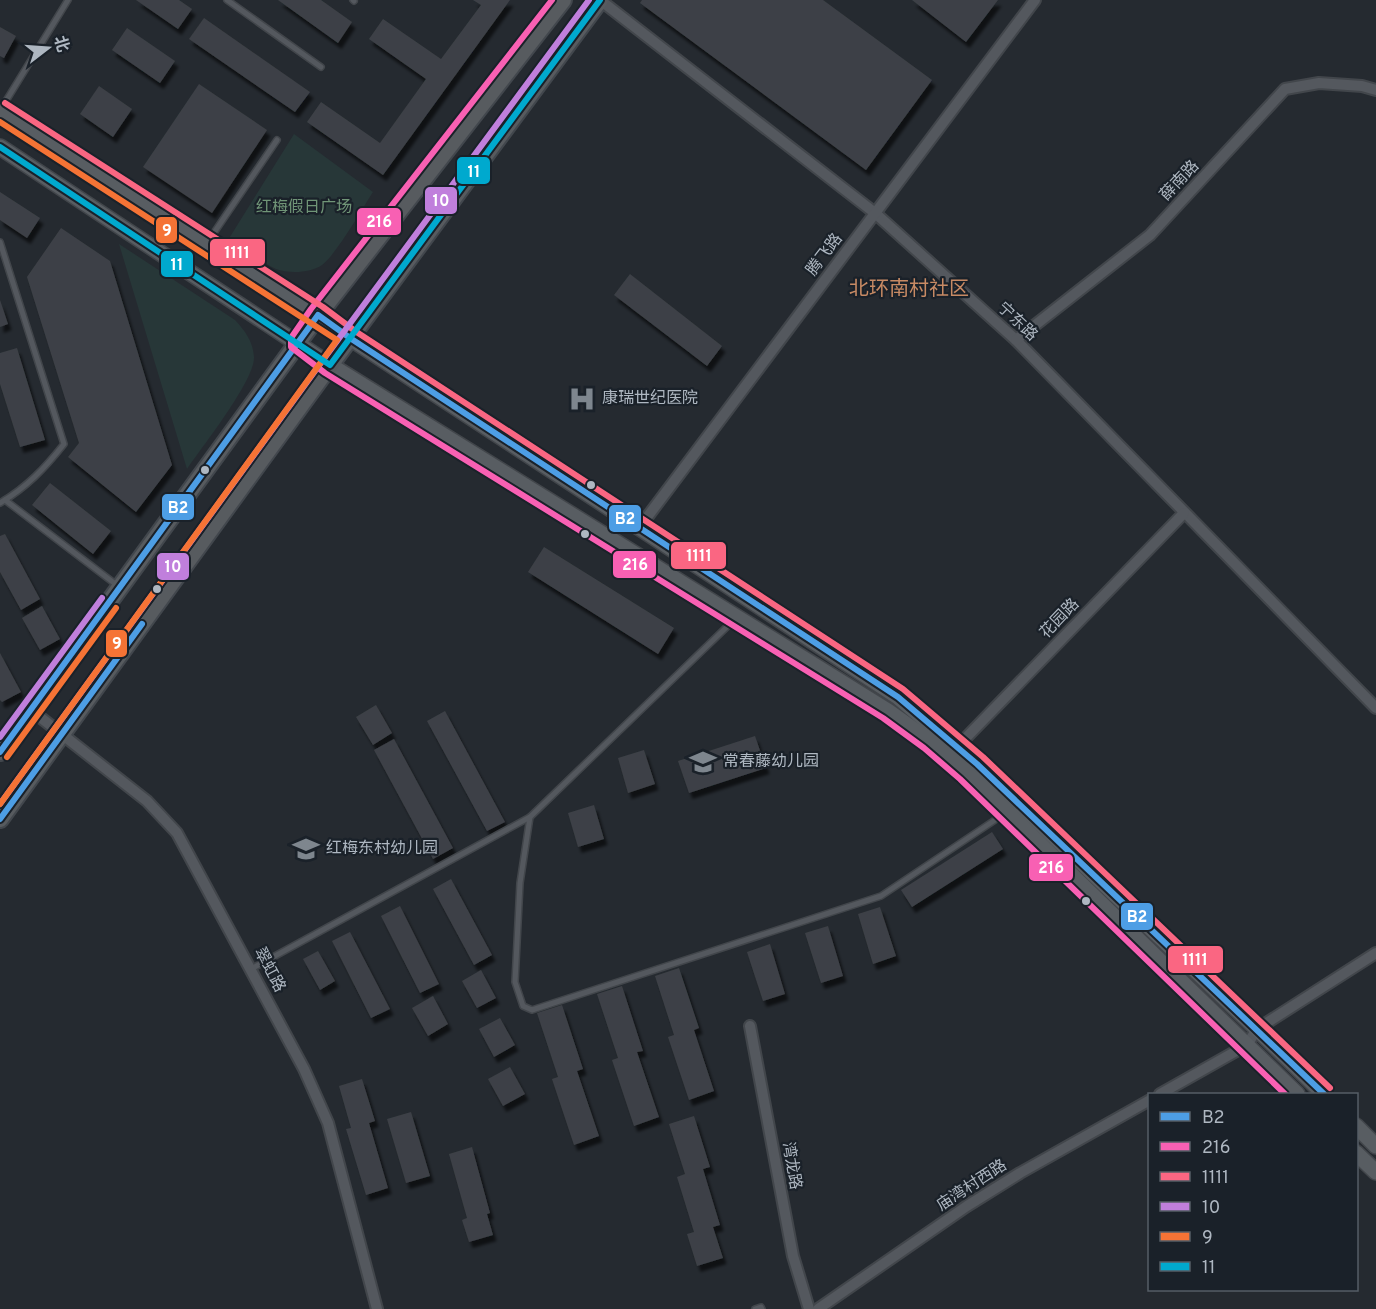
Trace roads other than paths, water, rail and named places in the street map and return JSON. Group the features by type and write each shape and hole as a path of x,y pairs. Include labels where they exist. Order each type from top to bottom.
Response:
{"main road":[{"path":"0,752 318,315 563,0"},
{"path":"0,819 330,365 600,0"},
{"path":"0,111 318,315 898,697 958,746 1322,1093"},
{"path":"0,147 299,342 330,365 888,711 930,741 966,772 1295,1093"},
{"path":"1358,1128 1376,1146"},
{"path":"1358,1155 1376,1172"}],"street":[{"name":"宁东路","path":"600,0 875,213 1016,340 1376,708"},
{"name":"腾飞路","path":"639,528 1035,0"},
{"name":"薛南路","path":"1016,340 1150,235 1285,89 1319,83 1362,86 1376,90"},
{"name":"花园路","path":"958,746 1184,513"},
{"name":"翠虹路","path":"31,710 147,801 177,833 252,969 304,1069 328,1123 377,1309"},
{"path":"1163,1093 1247,1045 1257,1029 1376,952"},
{"name":"湾龙路","path":"750,1026 793,1256 809,1309"},
{"name":"庙湾村西路","path":"818,1309 967,1206 1148,1101"}],"lane":[{"path":"0,111 68,0"},
{"path":"227,0 321,67"},
{"path":"207,243 277,140"},
{"path":"0,242 64,444 45,469 25,487 2,501 120,588"},
{"path":"252,969 530,817 736,618"},
{"path":"530,817 520,883 515,982 523,1006 532,1010 881,896 1007,812"},
{"path":"755,1309 761,1307 762,1309"}],"place":[{"name":"康瑞世纪医院","path":"582,399"},
{"name":"常春藤幼儿园","path":"703,762"},
{"name":"红梅东村幼儿园","path":"306,849"}],"district":[{"name":"北环南村社区","path":"909,290"}],"park label":[{"name":"红梅假日广场","path":"304,208"}]}
